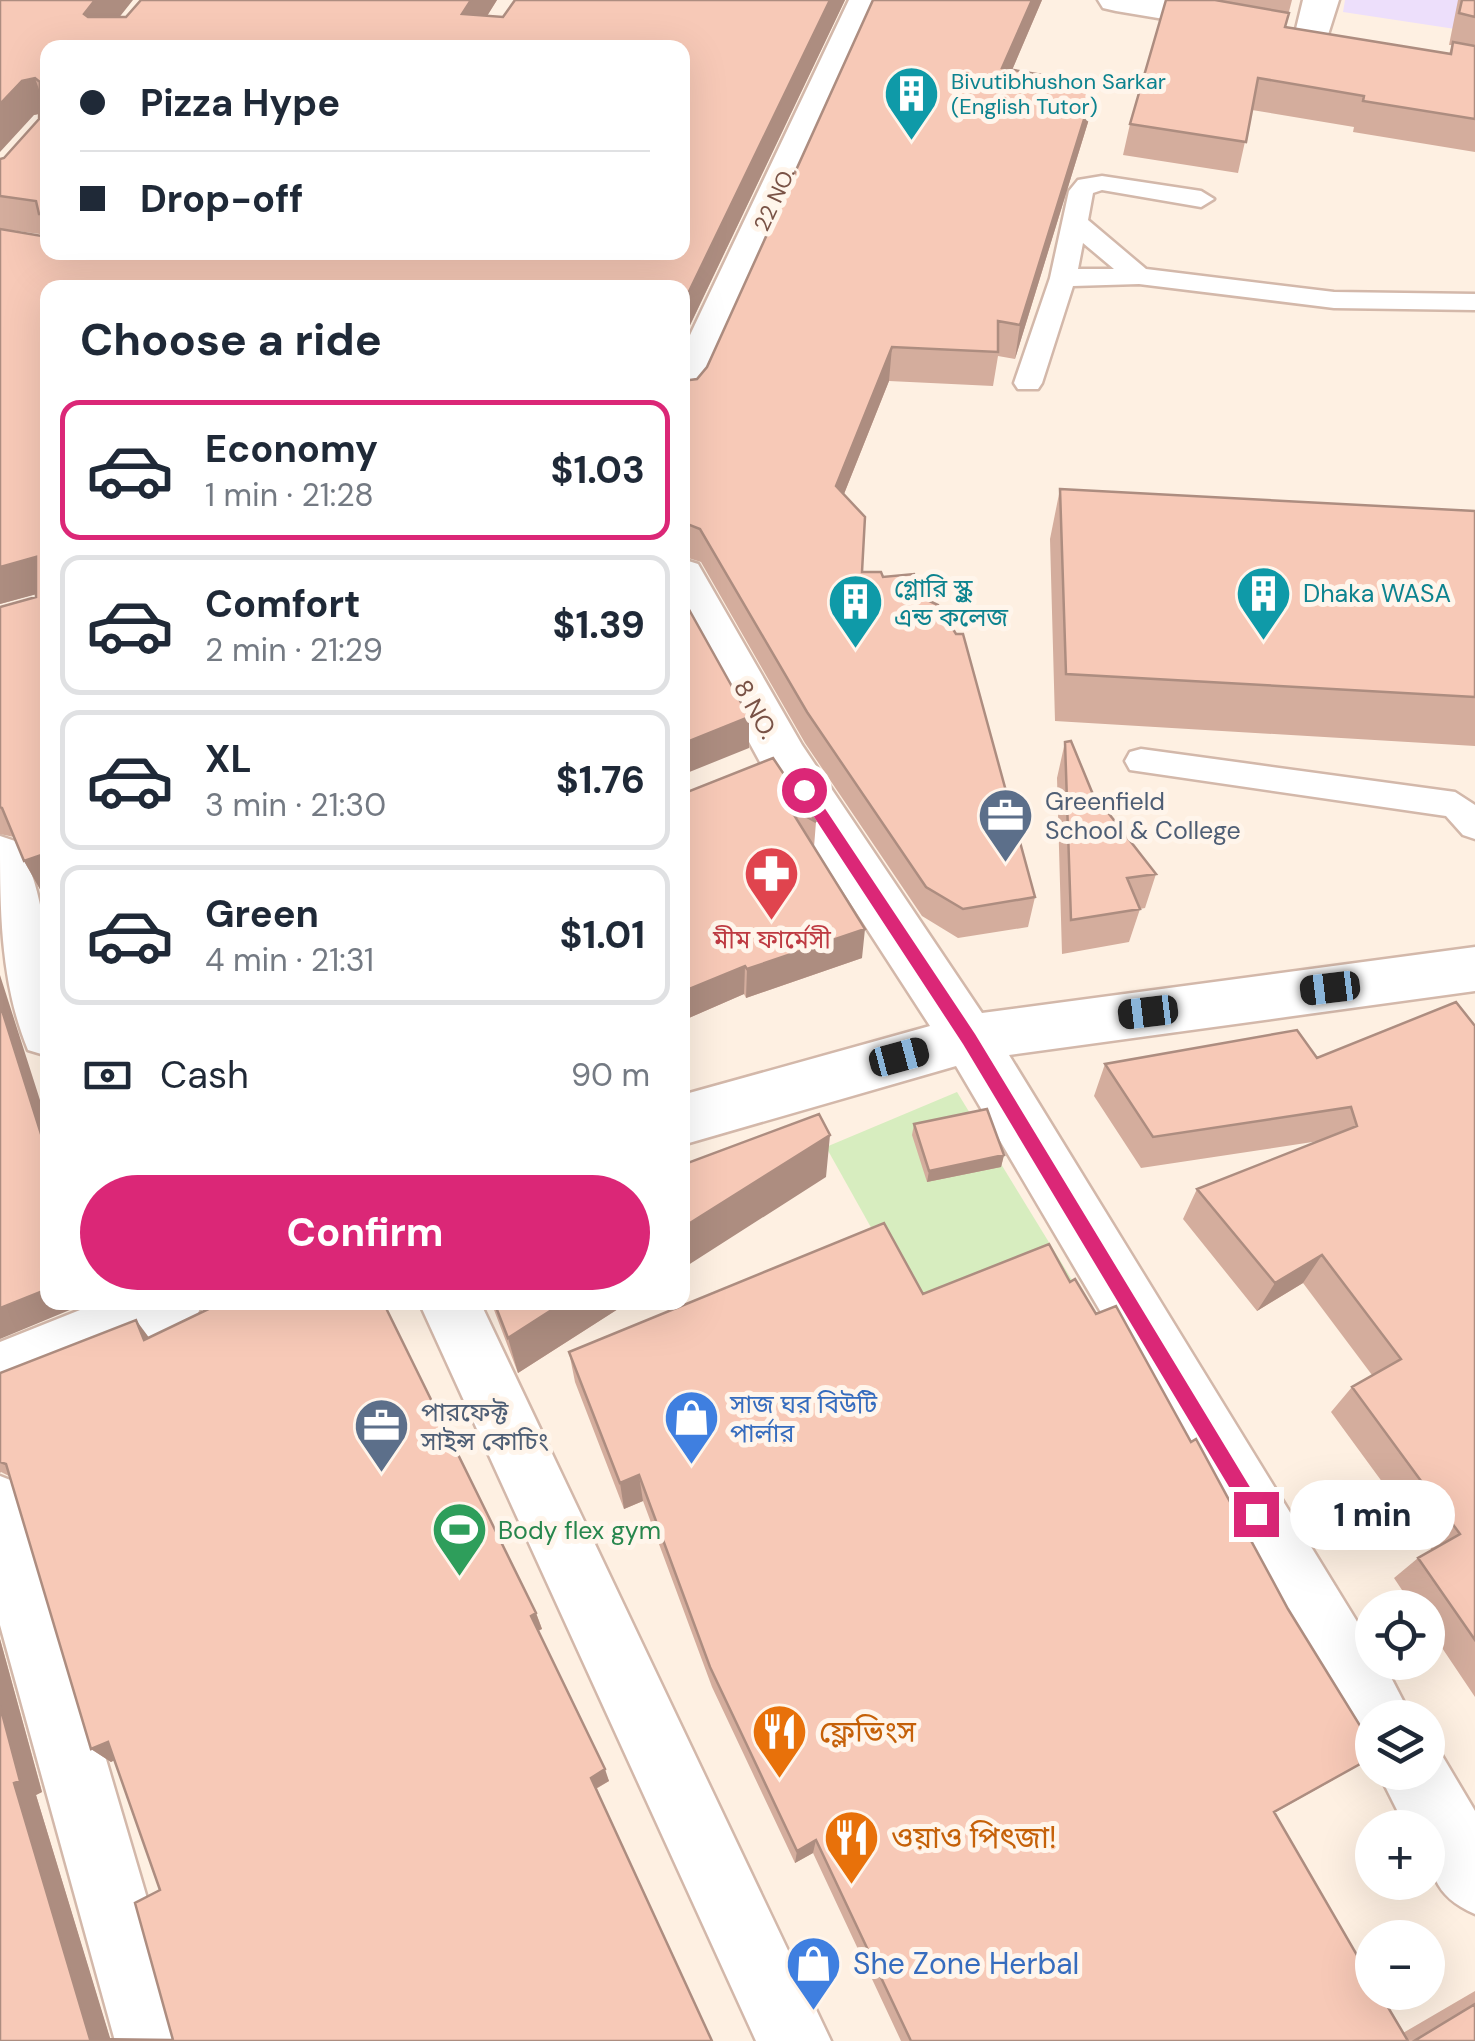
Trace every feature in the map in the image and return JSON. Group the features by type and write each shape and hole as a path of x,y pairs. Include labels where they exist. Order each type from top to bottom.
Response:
{"street":[{"name":"22 NO.","path":"690,382 867,0"},
{"path":"1120,0 1317,16 1349,40"},
{"name":"8 NO.","path":"690,590 784,759 969,1039 1367,1700"},
{"path":"733,780 784,759"},
{"path":"0,857 40,1004"},
{"path":"690,1118 969,1039 1038,1026 1475,968"},
{"path":"0,1371 135,1310"},
{"path":"453,1310 794,2041"},
{"path":"0,1508 152,2041"},
{"path":"1423,1790 1475,1878"}],"lane":[{"path":"1028,383 1062,278 1080,191 1087,184 1102,183 1201,199"},
{"path":"1074,223 1138,276"},
{"path":"1062,278 1138,276 1334,300 1475,302"},
{"path":"1141,761 1455,805 1475,826"}],"shaded area":[{"path":"1345,0 1475,0 1475,32 1343,12"}],"green space":[{"path":"957,1092 1091,1311 953,1374 826,1147"}],"building":[{"path":"0,0 95,0 84,14 88,17 126,17 141,0 471,0 462,14 503,17 515,0 830,0 690,289 690,280 40,280 40,855 24,861 0,807 0,607 36,597 36,557 0,567 0,229 40,236 40,260 690,260 690,40 40,40 40,82 35,78 22,81 0,104"},
{"path":"873,0 1032,0 1002,68 1095,84 1020,325 998,321 998,352 892,347 836,486 865,517 862,572 881,572 883,577 914,574 923,598 938,605 956,634 963,634 1035,897 963,909 926,887 807,712 700,529 690,525 690,380 697,379 707,367"},
{"path":"1166,0 1215,0 1289,13 1285,27 1451,54 1453,42 1475,46 1475,119 1363,101 1364,96 1258,78 1246,142 1130,124"},
{"path":"1462,0 1475,0 1475,17 1459,13"},
{"path":"40,82 40,214 36,201 0,196 0,159 39,119"},
{"name":"Dhaka WASA","path":"1060,489 1475,511 1475,697 1066,674"},
{"path":"690,611 749,717 690,741"},
{"path":"1071,741 1092,792 1156,874 1127,878 1140,909 1071,920 1065,742"},
{"name":"মীম ফার্মেসী","path":"773,758 816,822 789,807 865,929 747,969 745,966 690,989 690,791"},
{"path":"1456,1002 1475,1026 1475,1640 1445,1597 1445,1590 1440,1590 1418,1558 1460,1534 1352,1387 1401,1359 1322,1255 1275,1283 1197,1189 1357,1126 1351,1107 1153,1137 1105,1064 1297,1030 1317,1058"},
{"path":"0,1004 40,1131 40,1292 0,1308"},
{"path":"987,1109 1004,1155 929,1171 914,1124"},
{"path":"819,1114 830,1135 690,1223 690,1162"},
{"path":"884,1223 923,1294 1049,1244 1070,1282 1075,1279 1096,1314 1116,1306 1191,1442 1196,1439 1288,1609 1355,1717 1355,1767 1274,1812 1355,1952 1355,2010 1390,2010 1408,2041 911,2041 816,1840 797,1851 710,1667 639,1475 620,1483 569,1352 672,1310 690,1310 690,1302"},
{"path":"206,1310 387,1310 536,1613 531,1616 605,1769 591,1778 712,2041 0,2041 0,1706 20,1781 14,1783 90,2039 173,2040 135,1903 160,1890 108,1742 91,1749 6,1464 0,1462 0,1373 136,1320 144,1340"},
{"path":"497,1310 552,1310 508,1338"},
{"path":"1475,2004 1475,2041 1414,2041"}],"place":[{"name":"Bivutibhushon Sarkar (English Tutor)","path":"912,143"},
{"name":"Dhaka WASA","path":"1264,642"},
{"name":"গ্লোরি স্কুল এন্ড কলেজ","path":"855,651"},
{"name":"Greenfield School & College","path":"1006,864"},
{"name":"মীম ফার্মেসী","path":"772,923"},
{"name":"সাজ ঘর বিউটি পার্লার","path":"691,1467"},
{"name":"পারফেক্ট সাইন্স কোচিং","path":"382,1475"},
{"name":"Body flex gym","path":"459,1579"},
{"name":"ফ্লেভিংস","path":"780,1781"},
{"name":"ওয়াও পিৎজা!","path":"852,1887"},
{"name":"She Zone Herbal","path":"814,2013"}],"route":[{"path":"804,790 969,1039 1256,1514"}]}
